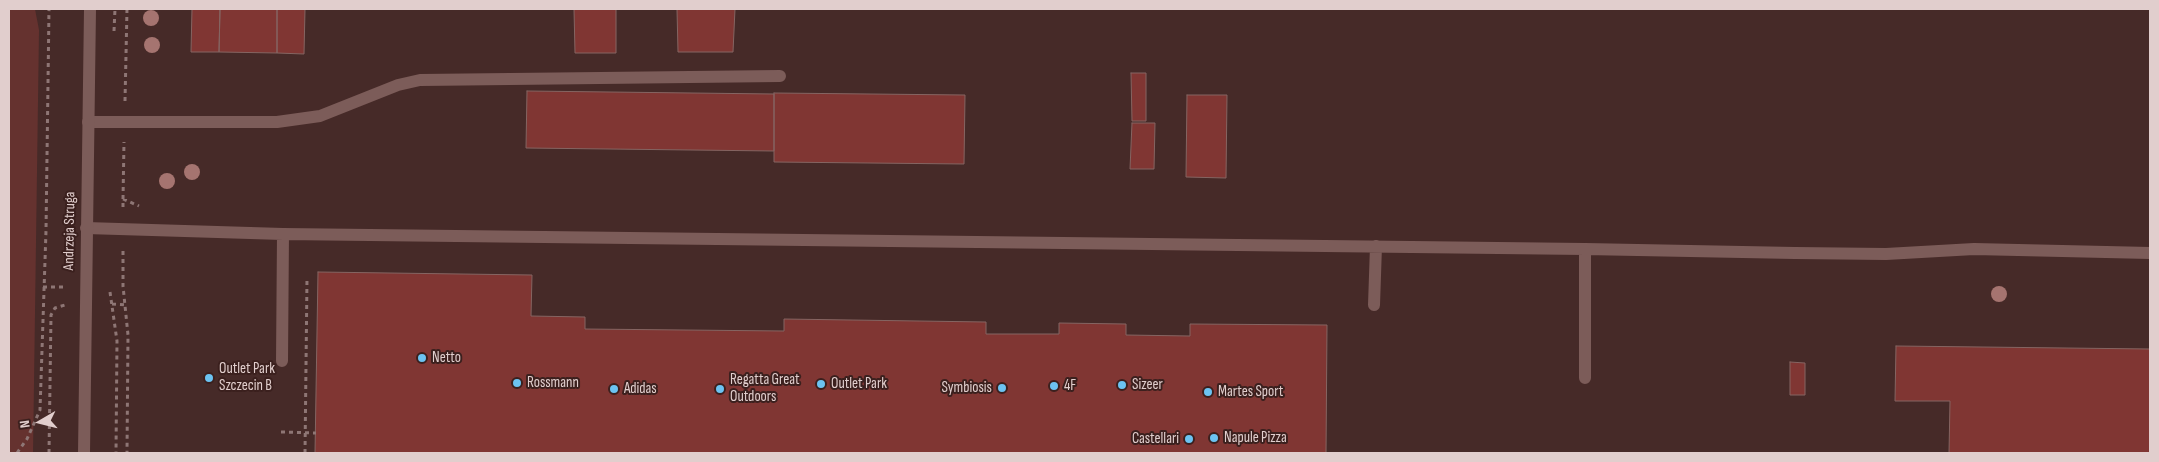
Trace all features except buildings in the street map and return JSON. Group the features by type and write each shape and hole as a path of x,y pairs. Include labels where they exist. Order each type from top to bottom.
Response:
{"street":[{"name":"Andrzeja Struga","path":"84,453 90,9"},
{"path":"88,122 277,122 320,116 398,85 420,80 780,76"},
{"path":"86,228 283,234 1585,248 1868,253 1974,249 2150,253"},
{"path":"282,361 283,234"},
{"path":"1374,305 1376,246"},
{"path":"1585,248 1585,378"}],"path":[{"path":"17,453 27,439 40,410 46,231 50,9"},
{"path":"127,453 128,335 123,269 123,199 142,208"},
{"path":"305,453 307,278"},
{"path":"49,453 51,314 55,308 61,305 71,305"},
{"path":"102,305 126,305"},
{"path":"281,432 316,433"}],"shaded area":[{"path":"9,9 35,9 39,30 33,453 9,453"}],"place":[{"name":"Netto","path":"422,358"},
{"name":"Outlet Park Szczecin B","path":"209,378"},
{"name":"Rossmann","path":"517,383"},
{"name":"Outlet Park","path":"821,384"},
{"name":"Sizeer","path":"1122,385"},
{"name":"4F","path":"1054,386"},
{"name":"Symbiosis","path":"1002,388"},
{"name":"Adidas","path":"614,389"},
{"name":"Regatta Great Outdoors","path":"720,389"},
{"name":"Martes Sport","path":"1208,392"},
{"name":"Napule Pizza","path":"1214,438"},
{"name":"Castellari","path":"1189,439"}]}
